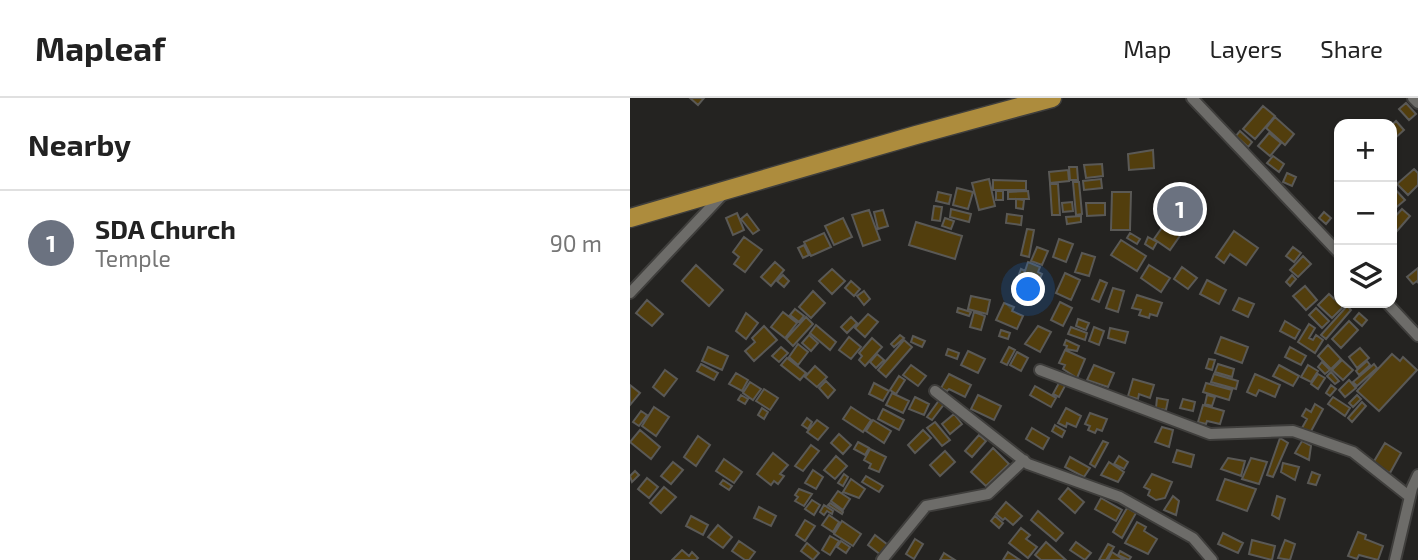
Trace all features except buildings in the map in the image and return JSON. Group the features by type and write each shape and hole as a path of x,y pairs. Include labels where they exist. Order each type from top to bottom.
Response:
{"highway":[{"path":"630,218 1052,98"}],"street":[{"path":"1192,98 1334,248"},
{"path":"1413,98 1418,103"},
{"path":"630,293 726,190"},
{"path":"1392,308 1418,336"},
{"path":"1040,370 1210,435 1293,431 1353,453 1410,497"},
{"path":"935,391 1024,460 1120,497 1193,538 1212,560"},
{"path":"882,560 926,506 988,495 1024,460"},
{"path":"1395,560 1418,475"}],"place":[{"name":"SDA Church","path":"1180,209"}]}
